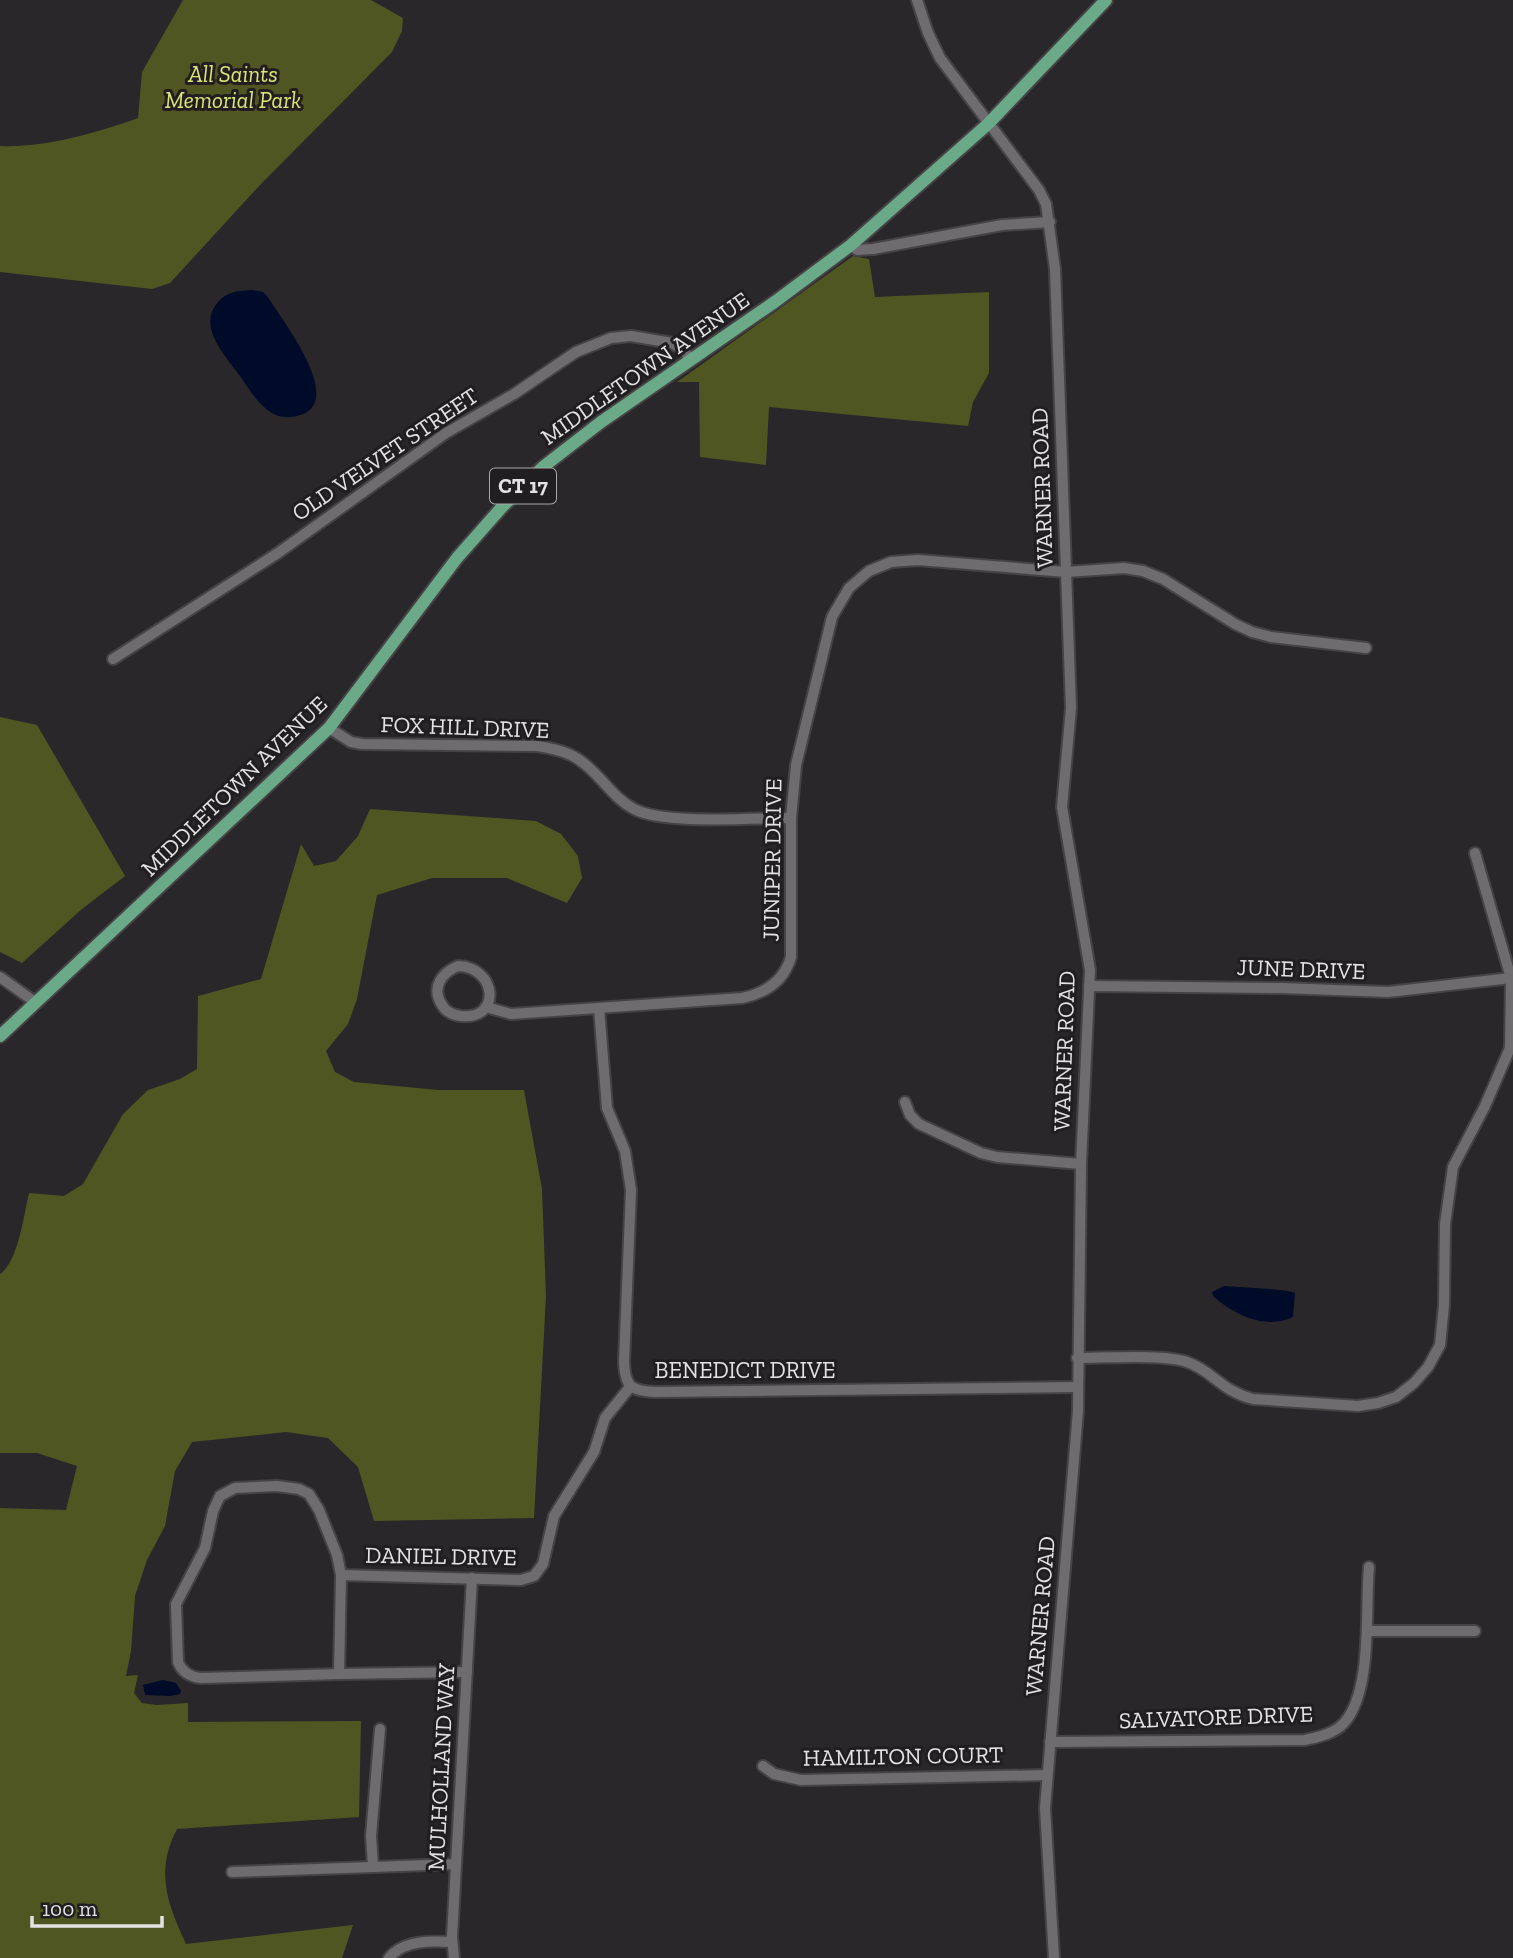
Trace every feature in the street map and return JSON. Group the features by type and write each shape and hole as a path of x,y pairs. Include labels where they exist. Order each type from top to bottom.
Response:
{"main road":[{"name":"MIDDLETOWN AVENUE","path":"0,1036 329,728 457,558 502,507 543,467 577,439 851,246 988,124 1106,0"}],"street":[{"name":"WARNER ROAD","path":"917,0 940,58 1039,190 1050,222 1055,269 1071,708 1062,807 1090,970 1081,1164 1078,1387 1046,1775 1045,1808 1054,1958"},
{"path":"851,246 864,250 1002,225 1050,222"},
{"name":"OLD VELVET STREET","path":"113,659 278,554 446,433 514,394 576,352 611,338 631,336 672,343 691,359"},
{"name":"JUNIPER DRIVE","path":"486,1007 511,1014 742,998 764,992 775,984 789,965 791,957 791,818 796,765 828,629 841,598 859,578 881,565 905,560 1066,572 1124,568 1143,571 1163,579 1252,632 1271,637 1366,648"},
{"name":"FOX HILL DRIVE","path":"329,728 351,742 362,744 537,746 556,749 577,758 621,800 636,810 655,816 791,818"},
{"path":"1077,1358 1185,1360 1201,1368 1238,1395 1280,1401 1358,1406 1396,1397 1428,1367 1440,1345 1444,1314 1444,1224 1452,1167 1485,1106 1510,1048 1511,978 1475,853"},
{"name":"JUNIPER DRIVE","path":"458,966 481,973 490,995 486,1007 475,1015 451,1014 443,1007 438,996 438,987 444,973 458,966"},
{"path":"0,977 35,1002"},
{"name":"JUNE DRIVE","path":"1089,986 1388,992 1511,978"},
{"name":"BENEDICT DRIVE","path":"599,1008 607,1108 625,1151 631,1190 624,1362 630,1387 639,1392 1078,1387"},
{"path":"905,1102 910,1115 919,1124 981,1153 997,1157 1081,1164"},
{"name":"DANIEL DRIVE","path":"341,1575 521,1580 534,1576 539,1570 554,1516 594,1452 605,1418 630,1387"},
{"path":"339,1674 341,1575 334,1546 319,1510 309,1494 299,1489 235,1488 225,1491 216,1502 205,1548 178,1598 175,1612 178,1662 182,1670 201,1678 467,1672"},
{"name":"SALVATORE DRIVE","path":"1050,1742 1305,1740 1326,1735 1343,1724 1354,1709 1360,1689 1367,1631 1369,1567"},
{"name":"MULHOLLAND WAY","path":"454,1958 452,1942 472,1578"},
{"path":"1367,1631 1475,1631"},
{"path":"373,1867 372,1836 380,1729"},
{"name":"HAMILTON COURT","path":"763,1766 774,1774 801,1780 1046,1775"},
{"path":"232,1872 456,1864"},
{"path":"389,1958 409,1945 452,1942"}],"green space":[{"name":"All Saints Memorial Park","path":"183,0 371,0 403,18 402,31 392,52 260,185 170,283 152,289 0,272 0,146 34,145 70,138 138,118 142,72"},
{"path":"853,256 869,259 875,297 989,292 989,373 973,402 968,426 769,407 766,465 700,457 699,382 677,382"},
{"path":"0,717 37,725 125,876 82,909 22,963 0,952"},
{"path":"370,809 536,821 561,834 578,856 582,878 567,903 507,878 432,878 377,895 357,999 348,1024 326,1051 335,1072 354,1082 438,1090 524,1090 542,1189 546,1296 534,1518 374,1521 358,1467 328,1438 286,1432 192,1442 175,1471 165,1526 147,1560 135,1596 131,1651 126,1676 138,1675 134,1693 142,1703 188,1703 188,1722 361,1721 359,1817 177,1829 170,1844 165,1873 173,1915 186,1944 353,1925 342,1958 0,1958 0,1508 66,1510 77,1466 37,1453 0,1453 0,1274 16,1249 29,1193 64,1196 83,1184 123,1114 148,1090 180,1079 197,1069 198,996 261,979 301,844 314,866 336,861 358,836"}],"water":[{"path":"252,290 263,292 267,296 294,337 312,372 316,388 315,402 304,414 284,417 265,408 222,352 212,334 211,315 219,301 231,293"},
{"path":"1224,1286 1295,1293 1293,1317 1272,1322 1240,1314 1213,1296 1212,1292"},
{"path":"163,1680 176,1683 180,1694 145,1695 143,1685"}]}
